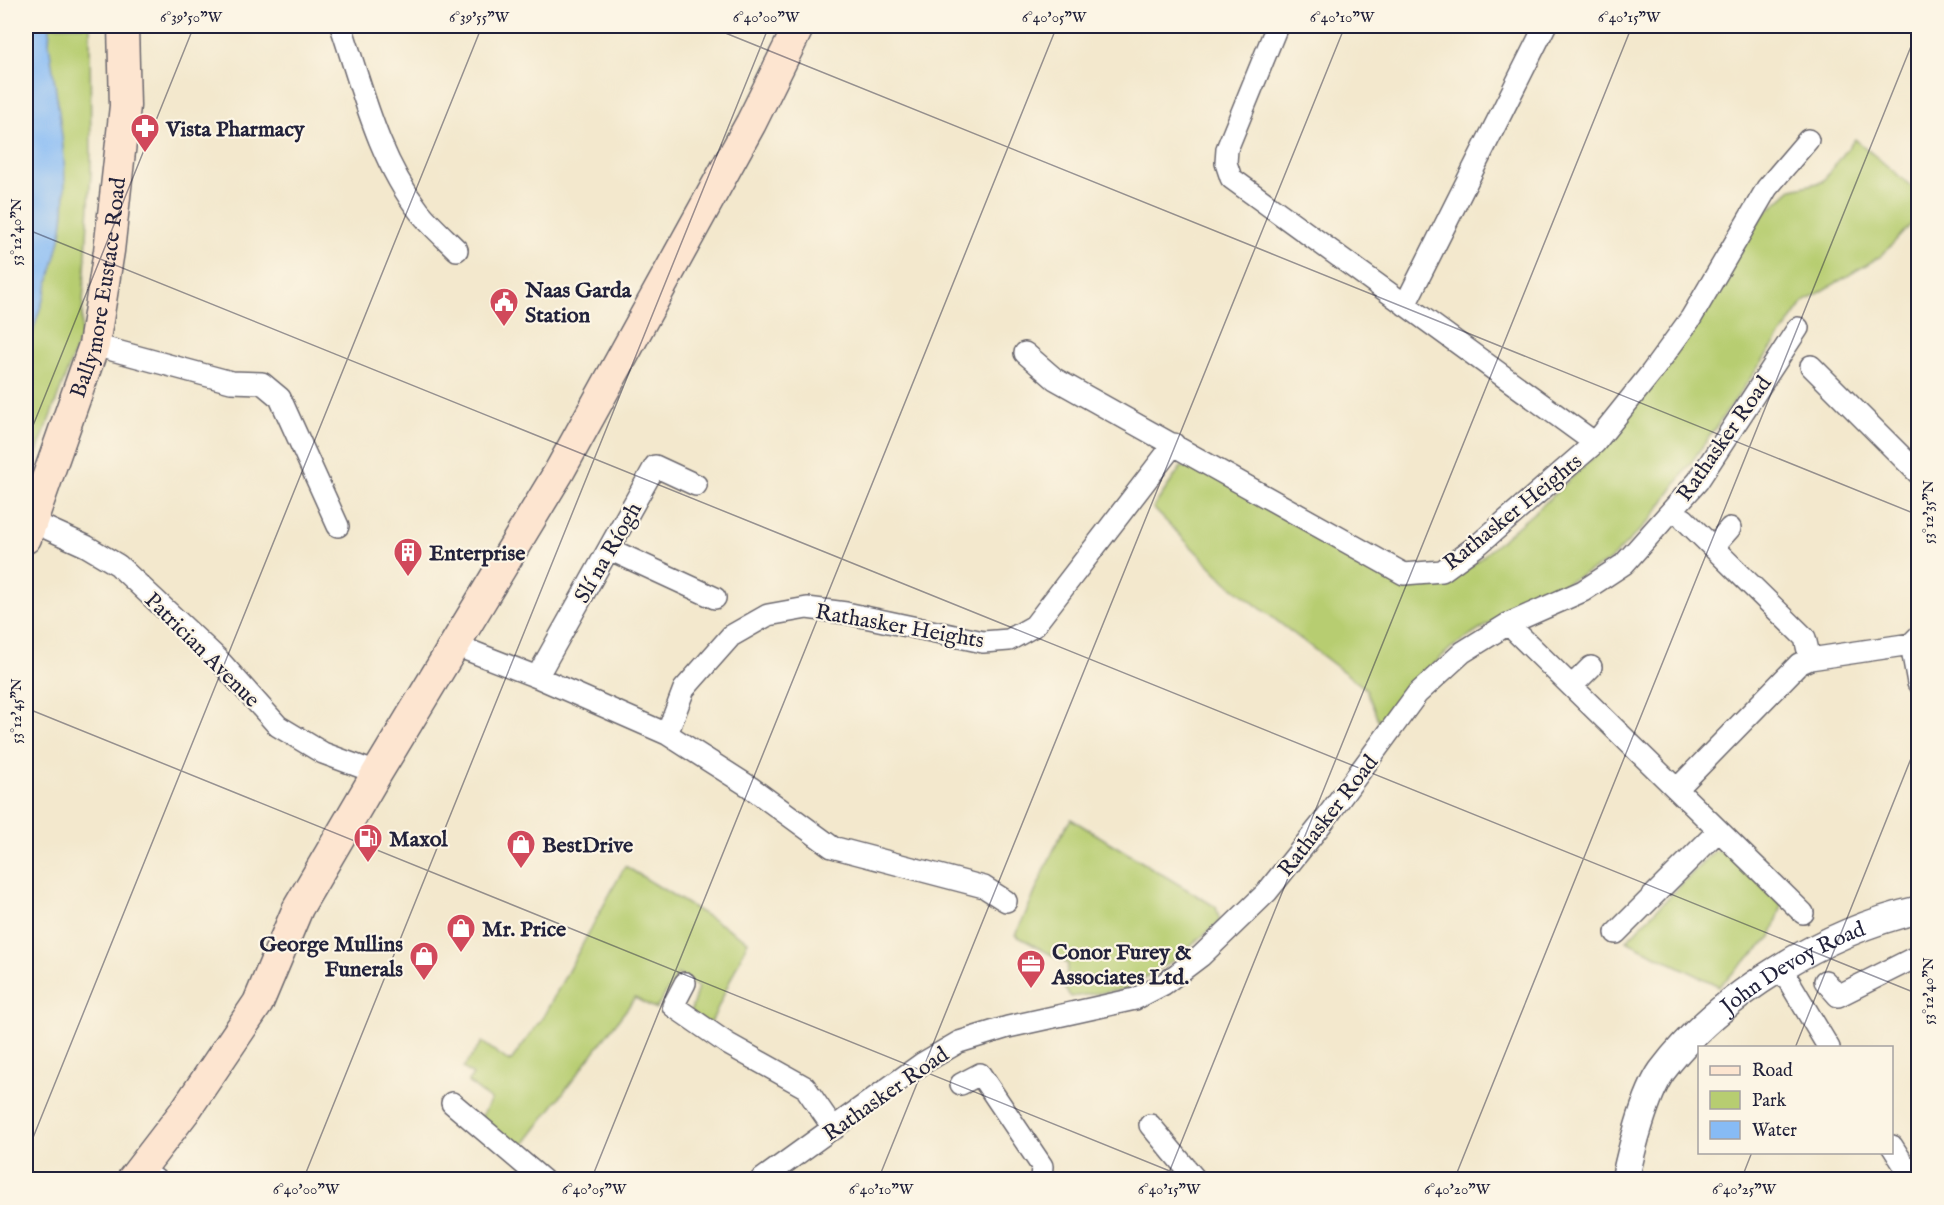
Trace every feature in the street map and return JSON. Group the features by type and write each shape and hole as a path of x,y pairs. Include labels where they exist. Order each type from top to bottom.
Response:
{"main road":[{"name":"Ballymore Eustace Road","path":"28,529 94,345 110,251 125,106 123,26"},
{"path":"143,1176 258,1003 298,908 376,773 584,429 747,130 799,26"}],"street":[{"path":"341,26 381,142 406,191 419,212 457,250"},
{"name":"Rathasker Heights","path":"1276,26 1227,149 1226,163 1231,178 1595,443"},
{"path":"1405,305 1545,26"},
{"name":"Rathasker Heights","path":"1025,353 1055,379 1404,574 1423,575 1442,571 1479,544 1595,443 1691,318 1767,188 1808,140"},
{"name":"Rathasker Road","path":"761,1179 834,1129 923,1063 959,1042 1008,1027 1135,999 1164,984 1201,956 1267,892 1323,822 1418,694 1463,652 1508,624 1584,591 1624,564 1698,481 1798,328"},
{"path":"94,345 231,382 262,383 280,398 338,526"},
{"path":"1810,366 1918,472"},
{"name":"Rathasker Heights","path":"667,734 684,689 731,636 768,615 807,608 846,613 983,642 1009,640 1017,636 1034,626 1174,444"},
{"name":"Slí na Ríogh","path":"537,677 655,466 696,485"},
{"path":"1684,519 1805,638 1810,659"},
{"path":"1713,547 1730,528"},
{"name":"Patrician Avenue","path":"28,529 86,546 118,565 218,659 278,726 323,753 376,773"},
{"path":"609,549 715,598"},
{"path":"1516,632 1677,789 1791,910"},
{"path":"1677,789 1799,664 1810,659 1915,641 1918,683"},
{"path":"455,645 537,677 667,734 750,787 832,847 984,887 1006,902"},
{"path":"1572,686 1591,667"},
{"path":"1616,933 1639,921 1718,831"},
{"name":"John Devoy Road","path":"1625,1179 1641,1119 1661,1073 1699,1031 1781,968 1849,933 1918,910"},
{"path":"1825,981 1838,996 1918,956"},
{"path":"1781,968 1828,1046"},
{"path":"685,983 672,1006 729,1044 805,1087 834,1129"},
{"path":"962,1084 980,1074 1042,1166 1041,1179"},
{"path":"452,1103 543,1179"},
{"path":"1150,1125 1196,1179"},
{"path":"1893,1148 1905,1168 1917,1177"}],"green space":[{"path":"26,26 90,26 91,172 81,335 26,481"},
{"path":"1855,139 1918,192 1918,217 1881,256 1804,302 1652,518 1608,562 1506,613 1451,648 1416,681 1380,725 1366,689 1226,582 1153,508 1181,467 1199,467 1361,564 1407,586 1446,582 1469,568 1545,503 1601,450 1763,215 1792,189 1822,182"},
{"path":"1071,819 1216,907 1220,921 1177,958 1126,989 1071,997 1064,988 1068,964 1015,935 1055,847"},
{"path":"1730,850 1782,905 1771,937 1719,986 1626,941 1714,851"},
{"path":"625,866 748,941 710,1025 690,1014 698,987 678,974 656,1009 635,998 519,1151 480,1119 491,1100 468,1082 473,1075 463,1068 482,1042 510,1062 543,1017"}],"water":[{"path":"26,26 50,26 49,43 62,136 65,183 62,229 56,256 32,335 26,337"}],"place":[{"name":"Vista Pharmacy","path":"145,154"},
{"name":"Naas Garda Station","path":"504,328"},
{"name":"Enterprise","path":"408,578"},
{"name":"Maxol","path":"368,864"},
{"name":"BestDrive","path":"521,870"},
{"name":"Mr. Price","path":"461,954"},
{"name":"George Mullins Funerals","path":"424,982"},
{"name":"Conor Furey & Associates Ltd.","path":"1031,990"}]}
